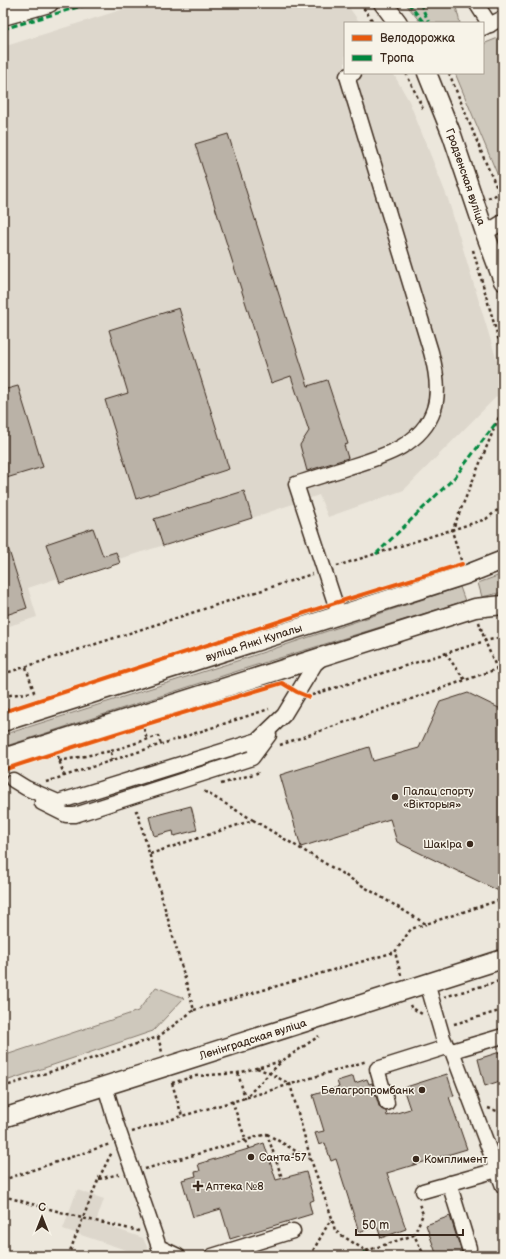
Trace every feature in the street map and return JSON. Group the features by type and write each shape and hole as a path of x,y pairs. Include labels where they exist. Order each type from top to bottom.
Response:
{"main road":[{"path":"3,16 49,3"},
{"path":"383,3 397,22"},
{"name":"Гродзенская вуліца","path":"427,74 452,135 478,238 503,281"},
{"name":"вуліца Янкі Купалы","path":"3,722 339,615 503,560"},
{"path":"3,758 475,608 503,605"},
{"name":"Ленінградская вуліца","path":"3,1118 503,959"}],"lane":[{"path":"476,3 486,26 503,18"},
{"path":"339,615 296,484 380,457 400,448 415,437 428,424 437,394 432,352 347,76 352,74"},
{"path":"478,238 503,222"},
{"path":"15,786 58,802 258,740 300,697 315,664 322,657"},
{"path":"427,983 441,1028 503,1186"},
{"path":"387,1103 377,1069 503,1036"},
{"path":"105,1086 118,1139 159,1247 178,1256"},
{"path":"423,1191 497,1170"},
{"path":"449,1183 469,1248"},
{"path":"212,1256 293,1231"}],"path":[{"path":"360,3 373,22"},
{"path":"406,74 425,115"},
{"path":"449,74 503,202"},
{"path":"478,238 503,355"},
{"path":"452,531 503,407"},
{"path":"3,674 324,570 452,531 486,519 503,506"},
{"path":"5,795 15,786 112,760 300,697 485,640 503,637"},
{"path":"485,640 497,669 503,673"},
{"path":"445,653 465,680"},
{"path":"280,745 497,669"},
{"path":"3,696 34,692"},
{"path":"59,761 111,751 158,736 161,744"},
{"path":"56,752 64,750"},
{"path":"111,751 112,760"},
{"path":"5,795 15,786"},
{"path":"202,790 426,924 503,899"},
{"path":"130,813 137,811 194,1010"},
{"path":"150,854 254,820"},
{"path":"3,1087 158,1037 194,1010 395,952"},
{"path":"411,1007 503,980"},
{"path":"441,1028 503,1010"},
{"path":"245,1098 282,1061 320,1034"},
{"path":"3,1180 232,1100 245,1098 370,1060"},
{"path":"172,1083 196,1076 238,1073 282,1061"},
{"path":"256,1068 290,1084 311,1160 332,1218 335,1231 374,1256"},
{"path":"238,1073 245,1098"},
{"path":"232,1100 250,1149"},
{"path":"165,1163 267,1134 311,1160"},
{"path":"267,1134 282,1178"},
{"path":"68,1256 98,1180 118,1139"},
{"path":"275,1159 299,1153"},
{"path":"365,1251 414,1235 423,1214 415,1194 423,1191"},
{"path":"3,1196 82,1218 146,1233"},
{"path":"310,1256 332,1218"},
{"path":"414,1235 424,1256"},
{"path":"418,1256 422,1251"}],"shaded area":[{"path":"143,3 346,3 359,22 344,22 344,74 394,74 409,101 448,199 503,381 503,390 404,490 328,517 319,495 252,518 119,559 120,563 59,583 58,578 28,588 37,617 3,628 3,47"},
{"path":"405,3 453,3 456,7 460,22 420,22"},
{"path":"503,36 503,188 455,74 484,74 484,44"},
{"path":"503,574 503,592 482,597 478,583"},
{"path":"460,587 465,601 247,668 3,747 3,735 243,659"},
{"path":"156,987 184,998 153,1031 3,1082 3,1056 138,1011"},
{"path":"77,1190 104,1199 96,1222 143,1238 151,1256 136,1256 135,1253 63,1229"}],"building":[{"path":"228,134 308,386 327,380 348,444 344,445 348,458 307,471 300,445 309,431 291,376 271,383 195,144"},
{"path":"179,308 229,469 136,499 105,400 128,393 109,330"},
{"path":"18,386 43,467 3,479 3,390"},
{"path":"244,491 252,518 163,546 154,519"},
{"path":"93,528 103,556 116,552 120,563 60,583 46,544"},
{"path":"3,541 6,541 27,608 6,615 3,604"},
{"name":"Палац спорту «Вікторыя»","path":"468,693 503,710 503,893 397,842 390,819 301,847 280,775 369,747 373,761 419,748 440,702"},
{"path":"191,806 197,830 174,836 173,831 154,836 149,817"},
{"path":"503,1051 503,1080 485,1086 478,1059"},
{"path":"447,1074 454,1096 449,1097 467,1149 387,1173 406,1229 381,1238 377,1226 359,1232 336,1159 331,1161 325,1143 319,1145 315,1133 324,1131 313,1095 339,1087 337,1081 353,1076 355,1083 367,1079 369,1084 372,1083 379,1106 381,1109 386,1111 387,1116 410,1109 403,1088"},
{"path":"264,1143 276,1180 306,1172 314,1200 309,1202 312,1214 230,1239 221,1209 193,1217 182,1180 196,1176 195,1172 200,1171 198,1164"},
{"path":"450,1216 463,1256 437,1256 426,1225"}],"marked path":[{"path":"3,29 92,3"},
{"path":"408,3 423,22"},
{"path":"420,3 429,22"},
{"path":"376,554 455,477 496,423"},
{"path":"362,1256 365,1251"}],"cycle path":[{"path":"3,712 335,603 462,564"},
{"path":"3,770 107,736 282,683 309,697"}],"place":[{"name":"Палац спорту «Вікторыя»","path":"395,797"},
{"name":"ШакІра","path":"470,844"},
{"name":"Белагропромбанк","path":"422,1090"},
{"name":"Санта-57","path":"251,1157"},
{"name":"Комплимент","path":"416,1159"},
{"name":"Аптека №8","path":"198,1186"}]}
